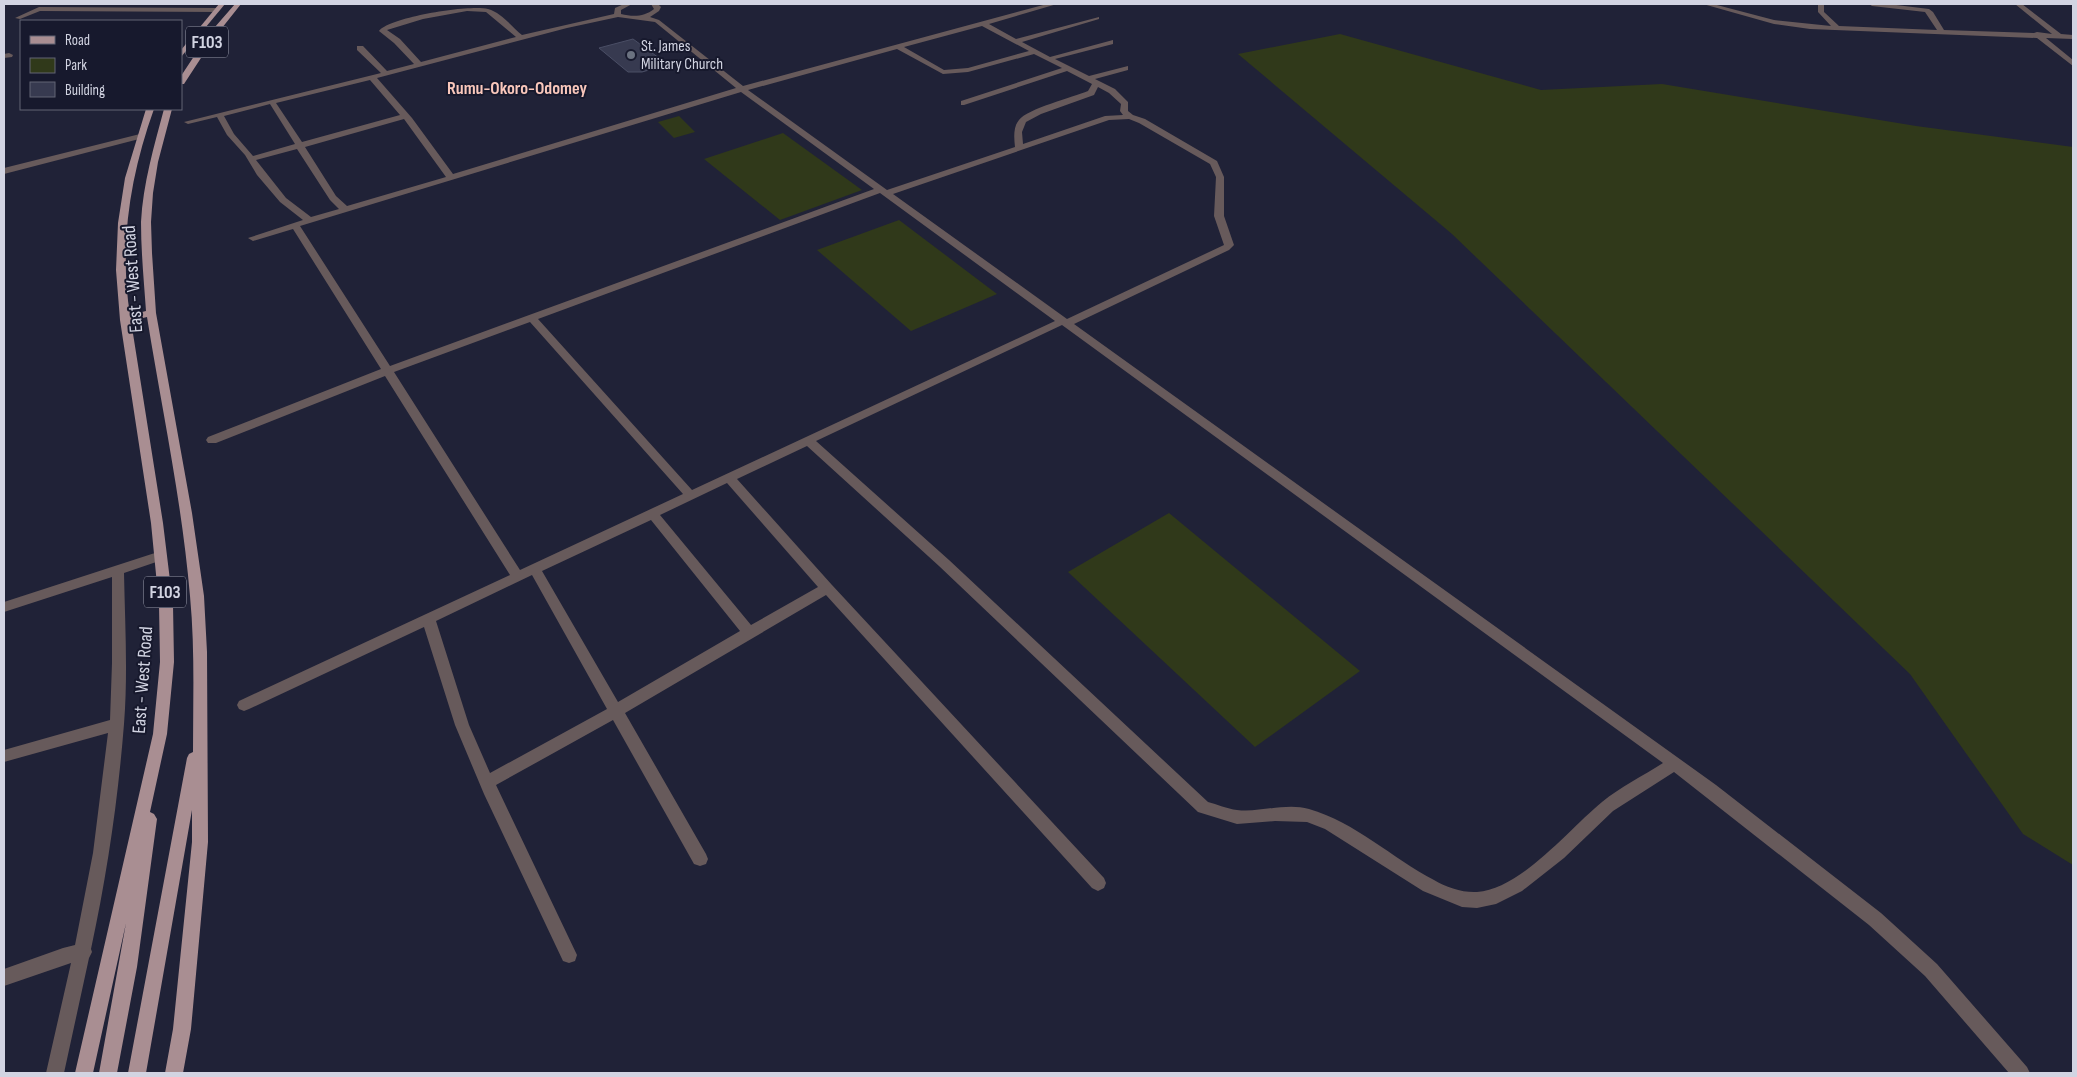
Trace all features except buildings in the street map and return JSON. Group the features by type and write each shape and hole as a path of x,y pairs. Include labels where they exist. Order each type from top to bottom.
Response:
{"main road":[{"name":"F103","path":"182,80 211,36 238,4"},
{"name":"F103","path":"182,54 220,7"},
{"name":"East - West Road","path":"84,1073 160,734 167,662 166,605 161,556 125,320 120,260 120,227 124,198 140,136 150,110"},
{"name":"East - West Road","path":"168,110 154,162 146,222 146,253 151,312 186,513 198,596 200,652 200,842 182,1029 174,1073"},
{"path":"125,320 151,312"},
{"path":"138,1073 199,727"},
{"path":"108,1073 128,967 160,734"}],"street":[{"path":"618,15 618,9 628,4"},
{"path":"254,238 742,89 1054,4"},
{"path":"1706,4 1774,22 1810,27 2073,36"},
{"path":"1821,4 1821,12 1837,28"},
{"path":"1872,4 1927,10 1931,13 1942,32"},
{"path":"2018,4 2059,36"},
{"path":"18,18 39,9 220,7"},
{"path":"419,65 397,41 383,31 385,28 446,12 477,8 488,10 521,38"},
{"path":"188,122 618,15 628,18 642,17 657,9 742,89 1711,790 1875,918 1931,970 2021,1073"},
{"path":"1016,41 1097,18"},
{"path":"982,23 1112,92 1125,104 1124,111 1130,117"},
{"path":"2037,34 2073,64"},
{"path":"1049,59 1110,42"},
{"path":"897,46 943,72 968,70 1034,52"},
{"path":"360,48 386,74"},
{"path":"1088,79 1125,68"},
{"path":"964,103 1068,69"},
{"path":"372,77 405,116 451,178"},
{"path":"1019,147 1018,132 1022,121 1045,109 1091,93 1096,84"},
{"path":"272,102 334,198 346,210"},
{"path":"220,115 231,135 283,200 310,221"},
{"path":"251,159 405,116"},
{"path":"212,440 388,371 885,191 1108,118 1130,117 1142,121 1214,163 1220,177 1219,216 1229,245 1226,248 728,477 244,705"},
{"path":"4,171 140,136"},
{"path":"295,225 518,577"},
{"path":"532,318 690,495"},
{"path":"808,440 944,563 1203,807 1237,817 1275,814 1307,815 1331,824 1429,886 1462,899 1477,900 1496,896 1516,886 1558,853 1608,806 1674,764"},
{"path":"728,477 827,588 1098,883"},
{"path":"652,513 749,632"},
{"path":"4,607 161,556"},
{"path":"535,569 700,859"},
{"path":"55,1073 84,952 105,834 116,724 118,570"},
{"path":"487,782 616,711 827,588"},
{"path":"428,618 462,725 569,955"},
{"path":"4,756 116,724"},
{"path":"4,977 63,956 84,952"}],"green space":[{"path":"1340,34 1541,90 1662,84 1916,126 2073,147 2073,865 2023,834 1910,674 1452,234 1238,54"},
{"path":"679,116 695,132 674,138 658,122"},
{"path":"783,133 862,190 780,220 704,159"},
{"path":"899,220 997,294 911,331 817,250"},
{"path":"1169,513 1360,671 1255,747 1068,572"}],"place":[{"name":"St. James Military Church","path":"631,55"}],"district":[{"name":"Rumu-Okoro-Odomey","path":"517,88"}]}
